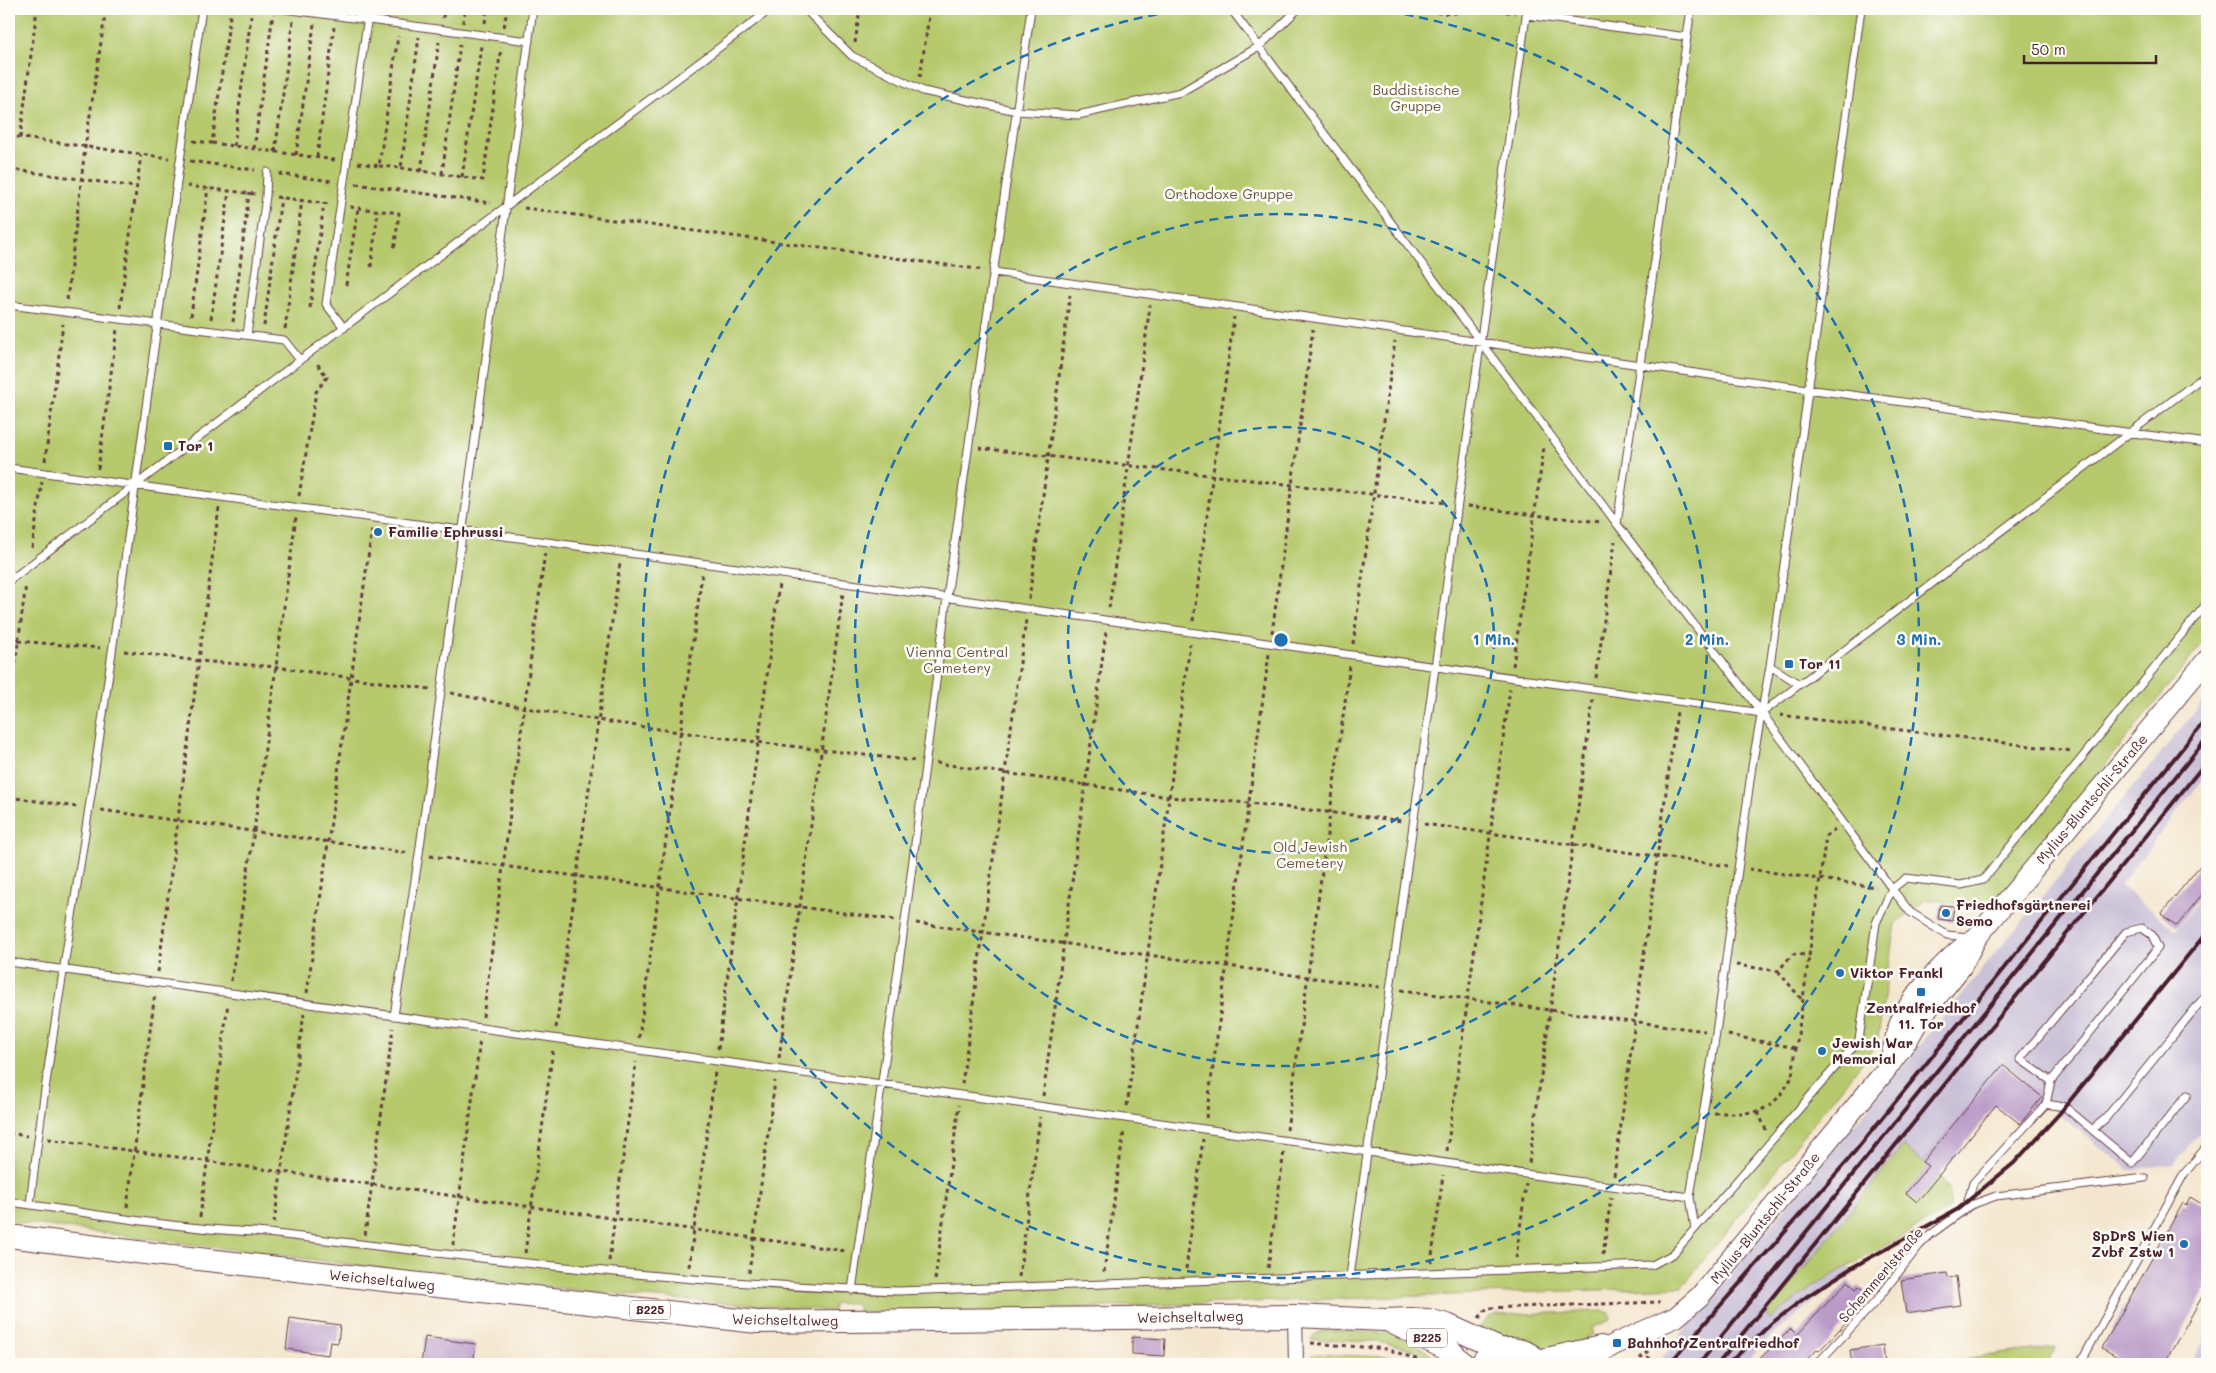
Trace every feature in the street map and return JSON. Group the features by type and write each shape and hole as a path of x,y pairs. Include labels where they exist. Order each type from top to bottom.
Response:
{"main road":[{"name":"Weichseltalweg","path":"9,1236 757,1322 1295,1316 1428,1320 1466,1332 1502,1350 1515,1349 1527,1352 1539,1362"},
{"name":"Weichseltalweg","path":"1385,1320 1451,1351 1464,1364"},
{"path":"1481,1364 1492,1354 1502,1350"}],"street":[{"name":"Mylius-Bluntschli-Straße","path":"1581,1364 1617,1343 1676,1317 1700,1296 1890,1064 1900,1024 1908,1008 1947,960 1977,937 2207,660"},
{"path":"1295,1316 1296,1364"},
{"name":"Mylius-Bluntschli-Straße","path":"1539,1362 1617,1343"}],"lane":[{"path":"30,1205 37,1137 89,808 202,9"},
{"path":"284,9 529,41"},
{"path":"344,328 326,304 369,9"},
{"path":"394,1016 419,854 533,9"},
{"path":"9,582 300,360 771,9"},
{"path":"805,9 852,56 923,91 1017,111 1078,115 1181,92 1260,46 1298,9"},
{"path":"852,1290 1031,9"},
{"path":"1232,9 1480,342 1762,713 1910,912 1947,935 1977,937"},
{"path":"1617,524 1692,9"},
{"path":"1695,1229 1690,1198 1716,1033 1752,766 1770,666 1861,9"},
{"path":"1350,1276 1434,665 1527,12 1687,37"},
{"path":"248,335 266,196 267,172"},
{"path":"994,272 1807,389 2207,443"},
{"path":"9,305 284,340 300,360"},
{"path":"9,468 1192,631 1270,644 1434,665 1762,713 2207,374"},
{"path":"9,1202 199,1228 273,1234 524,1264 687,1280 852,1290 1017,1288 1184,1280 1266,1279 1652,1265 1673,1254 1860,1040 1876,923 1892,889 1906,878 1960,885 1983,880 2207,603"},
{"path":"1770,666 1799,684"},
{"path":"1971,1205 1968,1201 1973,1183 2046,1104 2051,1080 2158,948 2152,935 2142,928 2126,932 2020,1059 2051,1080"},
{"path":"9,962 1690,1198"},
{"path":"2093,1129 2105,1119 2207,994"},
{"path":"2046,1104 2065,1107 2132,1162 2187,1096"},
{"path":"2080,1364 2184,1174 2207,1146"},
{"name":"Schemmerlstraße","path":"1817,1364 1877,1300 1919,1246 1930,1235 1971,1205 1996,1196 2145,1178"}],"path":[{"path":"20,138 37,9"},
{"path":"9,711 65,312 85,148 106,9"},
{"path":"212,143 231,9"},
{"path":"234,146 252,9"},
{"path":"254,149 274,9"},
{"path":"421,171 444,9"},
{"path":"442,174 465,9"},
{"path":"462,177 487,9"},
{"path":"182,140 484,180 507,9"},
{"path":"852,56 860,9"},
{"path":"918,88 930,9"},
{"path":"1421,9 1434,13 1452,14 1470,9"},
{"path":"1451,9 1452,14"},
{"path":"1499,9 1501,11 1527,12"},
{"path":"275,152 294,10"},
{"path":"296,155 316,13"},
{"path":"317,157 336,16"},
{"path":"380,166 400,24"},
{"path":"401,168 420,27"},
{"path":"9,169 136,187"},
{"path":"176,184 399,213 394,251"},
{"path":"190,328 208,188"},
{"path":"210,331 229,191"},
{"path":"231,334 249,193"},
{"path":"263,337 281,198"},
{"path":"284,340 302,200"},
{"path":"310,308 324,203"},
{"path":"346,285 358,208"},
{"path":"371,267 378,210"},
{"path":"934,1290 1072,283"},
{"path":"1017,1288 1152,294"},
{"path":"1102,1285 1236,306"},
{"path":"1184,1280 1314,318"},
{"path":"1266,1279 1397,330"},
{"path":"199,1228 229,993 254,831 297,507 316,392 327,377 310,353"},
{"path":"1430,1273 1546,429"},
{"path":"969,447 1048,454 1374,493 1534,516 1617,524 1514,1271"},
{"path":"126,1218 133,1151 157,983 220,496"},
{"path":"273,1234 374,517"},
{"path":"451,1256 546,541"},
{"path":"524,1264 622,552"},
{"path":"608,1272 613,1218 638,1050 703,563"},
{"path":"687,1280 781,574"},
{"path":"748,1284 844,583"},
{"path":"18,641 112,649 199,661 276,667 440,691 598,721 758,743 926,762 1004,775 1085,784 1169,797 1249,803 1330,814 1413,822 1892,889"},
{"path":"1601,1268 1679,700"},
{"path":"1762,713 2086,753"},
{"path":"9,798 1716,1033 1796,1048"},
{"path":"1704,1113 1758,1112 1772,1105 1792,1077 1826,836 1843,823"},
{"path":"1778,971 1792,954 1810,955"},
{"path":"1725,963 1778,971 1803,1001"},
{"path":"363,1245 394,1016"},
{"path":"1758,1112 1771,1142"},
{"path":"9,1133 857,1253"},
{"path":"1466,1332 1488,1308 1659,1302"},
{"path":"1297,1342 1387,1349 1429,1364"},
{"path":"1634,1364 1645,1354"}],"shaded area":[{"path":"2207,697 2207,774 2120,885 2175,930 2207,892 2207,1123 2174,1164 2129,1170 2046,1104 1995,1052 2003,1065 1922,1162 1903,1147 1770,1319 1815,1285 1848,1266 1854,1275 1820,1296 1770,1337 1745,1364 1657,1364"},
{"path":"2207,1337 2207,1364 2191,1364"}],"green space":[{"name":"Vienna Central Cemetery","path":"9,9 2207,9 2207,638 1990,909 1927,899 1895,924 1877,1044 1682,1287 935,1313 858,1312 858,1307 855,1304 836,1303 833,1306 833,1311 645,1297 449,1277 9,1221"},
{"path":"1903,1146 1939,1175 1950,1192 1950,1209 1815,1285 1770,1319 1766,1315"},
{"path":"1604,1311 1610,1313 1610,1320 1592,1328 1594,1334 1577,1343 1546,1350 1522,1340 1500,1338 1478,1330 1488,1317 1495,1315"},
{"path":"1326,1330 1398,1334 1433,1355 1429,1356 1386,1343 1311,1340 1317,1333"},
{"path":"2056,1347 2047,1364 1920,1364"},
{"path":"1312,1355 1387,1357 1412,1364 1310,1364"}],"building":[{"path":"2207,857 2207,888 2177,926 2161,914"},
{"name":"Friedhofsgärtnerei Semo","path":"1940,905 1954,906 1952,921 1938,919"},
{"path":"2003,1065 2042,1097 2020,1124 1996,1105 1917,1202 1906,1193 1928,1166 1922,1162"},
{"name":"SpDrS Wien Zvbf Zstw 1","path":"2190,1197 2207,1207 2207,1288 2164,1364 2111,1364 2116,1356 2102,1348 2183,1203 2186,1205"},
{"path":"1947,1273 1948,1278 1956,1277 1960,1305 1906,1313 1901,1280"},
{"path":"1848,1281 1856,1289 1859,1286 1870,1297 1819,1351 1817,1350 1802,1364 1754,1364 1791,1329 1797,1335"},
{"path":"290,1318 340,1325 338,1343 330,1342 328,1355 286,1349"},
{"path":"425,1337 476,1344 473,1364 421,1364"},
{"path":"1132,1337 1165,1339 1164,1356 1132,1354"},
{"path":"1883,1345 1885,1364 1852,1364 1850,1350"}],"railway":[{"path":"1669,1364 1848,1160 2207,718"},
{"path":"1699,1364 2207,738"},
{"path":"1718,1364 2207,761"},
{"path":"1728,1364 1772,1323 1806,1297 1853,1267 1958,1209 2014,1163 2059,1114 2207,932"},
{"path":"2203,1364 2207,1357"}],"place":[{"name":"Tor 1","path":"168,446"},
{"name":"Familie Ephrussi","path":"378,532"},
{"name":"Tor 11","path":"1789,664"},
{"name":"Friedhofsgärtnerei Semo","path":"1946,913"},
{"name":"Viktor Frankl","path":"1840,973"},
{"name":"Zentralfriedhof 11. Tor","path":"1921,992"},
{"name":"Jewish War Memorial","path":"1822,1051"},
{"name":"SpDrS Wien Zvbf Zstw 1","path":"2184,1244"},
{"name":"Bahnhof Zentralfriedhof","path":"1617,1343"}],"park label":[{"name":"Buddistische Gruppe","path":"1416,98"},
{"name":"Orthodoxe Gruppe","path":"1229,194"},
{"name":"Old Jewish Cemetery","path":"1310,856"}]}
